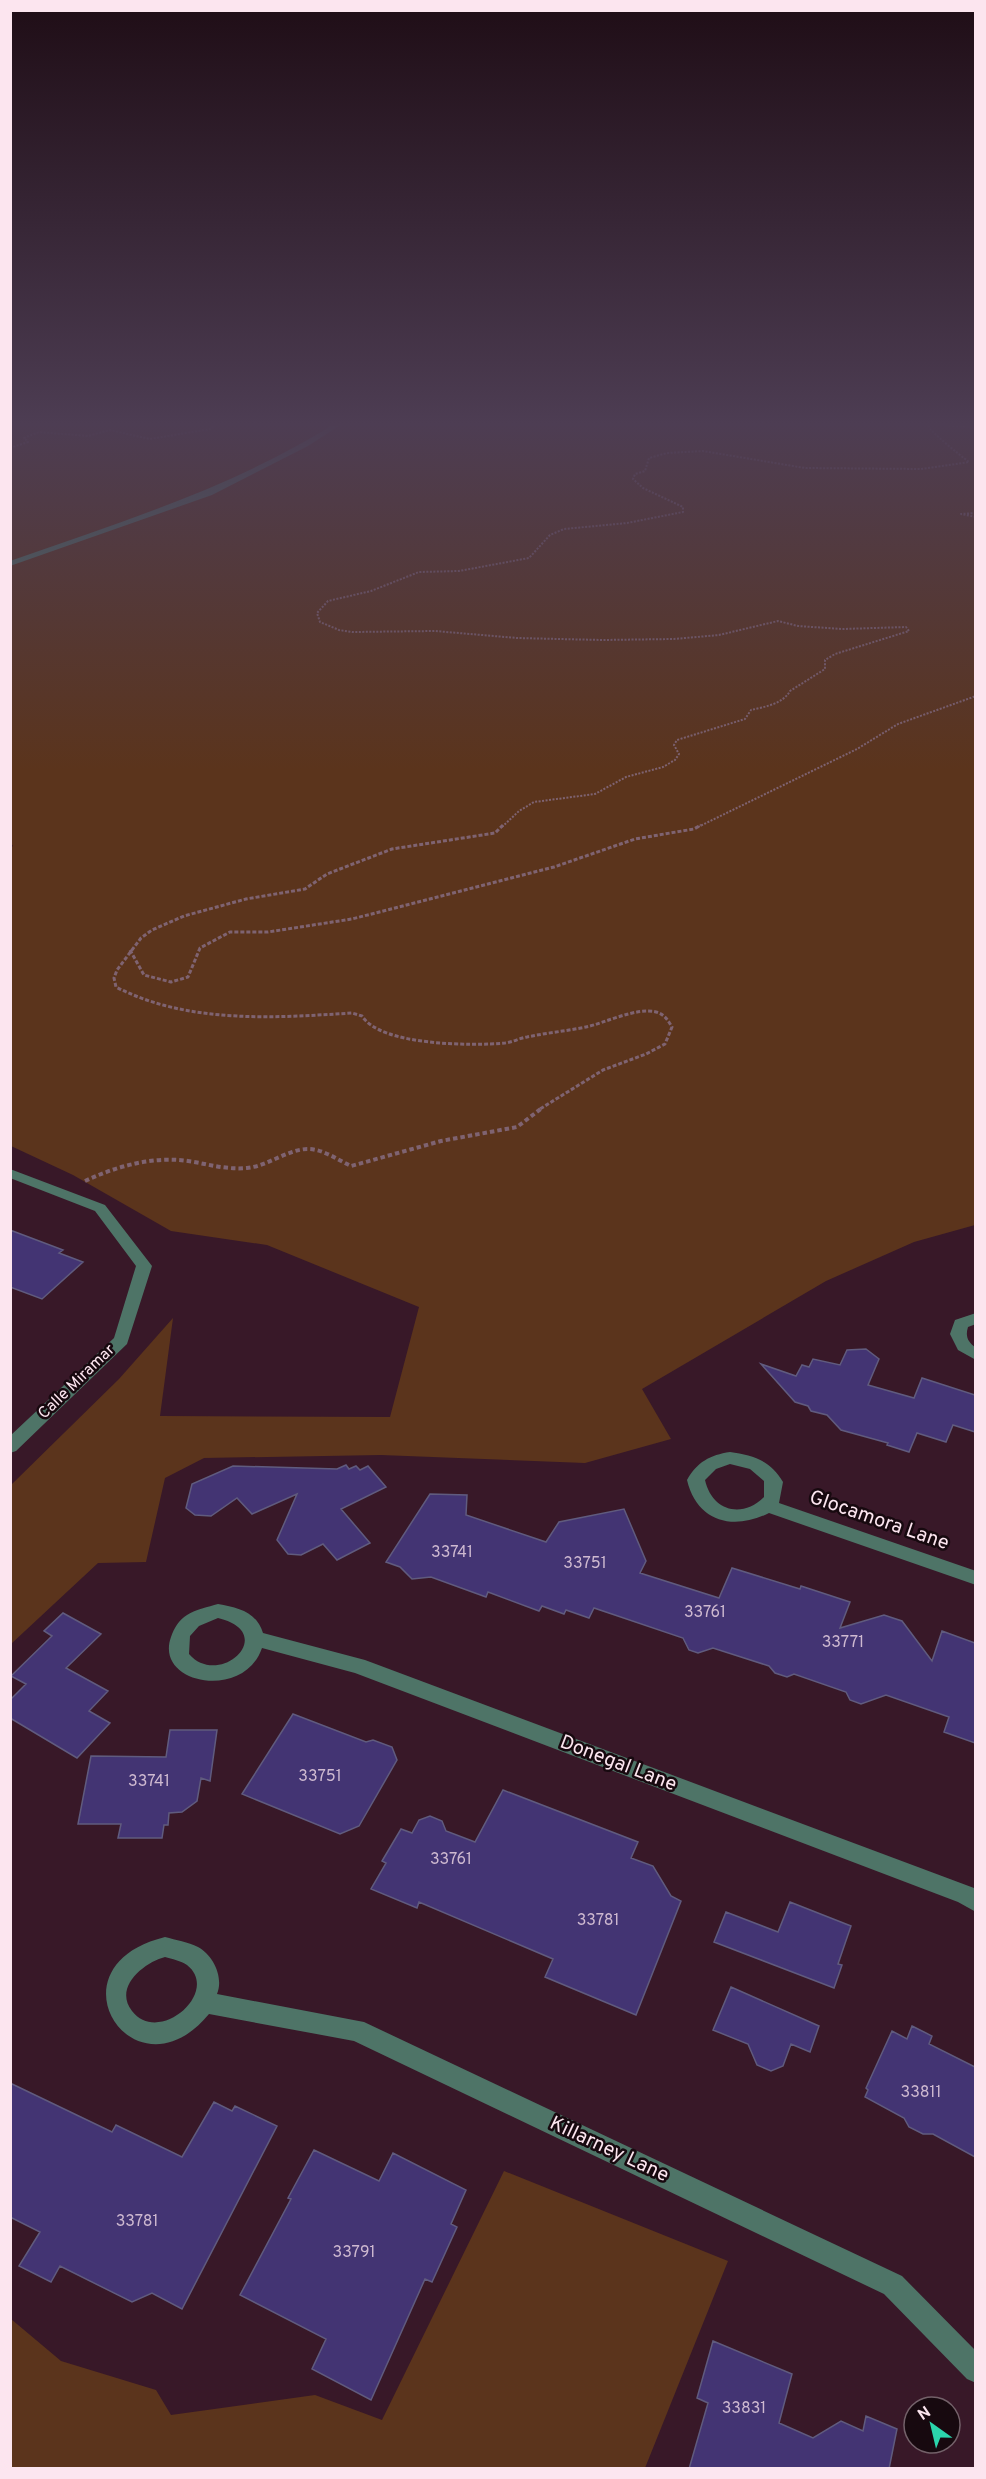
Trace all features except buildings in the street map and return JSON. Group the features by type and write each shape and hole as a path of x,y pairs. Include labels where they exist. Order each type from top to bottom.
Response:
{"street":[{"path":"10,564 77,540"},
{"name":"Calle Miramar","path":"10,1173 63,1191 100,1208 144,1266 121,1340 10,1447"},
{"path":"975,1318 961,1324 957,1332 958,1340 964,1348 975,1355"},
{"name":"Glocamora Lane","path":"768,1506 975,1578"},
{"name":"Donegal Lane","path":"256,1639 358,1666 955,1891 975,1902"},
{"name":"Killarney Lane","path":"205,2002 356,2030 893,2285 975,2370"}],"path":[{"path":"63,1191 109,1170 156,1160 186,1161 227,1169 250,1168 306,1149 317,1150 351,1166 441,1141 503,1131 518,1127 543,1107 603,1070 656,1050 665,1044 672,1026 666,1017 658,1012 649,1011 610,1019 588,1027 525,1037 508,1043 464,1044 399,1037 382,1032 367,1024 362,1016 352,1013 229,1015 192,1012 131,996 116,987 114,978 117,970 130,950 152,930 200,910 304,889 327,874 392,849 485,837 495,833 523,807 534,802 583,797 602,792 622,778 658,768 675,760 679,757 679,751 674,746 677,740 747,718 751,710 771,705 788,697 789,691 825,669 825,660 832,655 891,639 909,631 906,627 842,629 798,626 778,621 732,633 674,639 563,640 435,631 352,632 320,622 317,613 328,601 371,591 419,572 459,571 529,558 546,540"},
{"path":"130,950 144,975 171,982 188,977 200,948 230,932 268,932 351,919 554,867 635,839 693,829 857,748 898,724 975,696"}],"shaded area":[{"path":"11,540 975,540 975,1225 914,1242 826,1281 642,1389 671,1439 585,1463 381,1455 204,1458 165,1478 146,1562 98,1563 11,1644 11,1485 119,1379 173,1318 160,1416 390,1417 419,1307 267,1245 171,1231 73,1175 11,1146 10,848 13,846 10,842"},
{"path":"504,2171 728,2261 645,2468 11,2468 11,2319 61,2361 156,2390 171,2415 315,2395 382,2420"}]}
